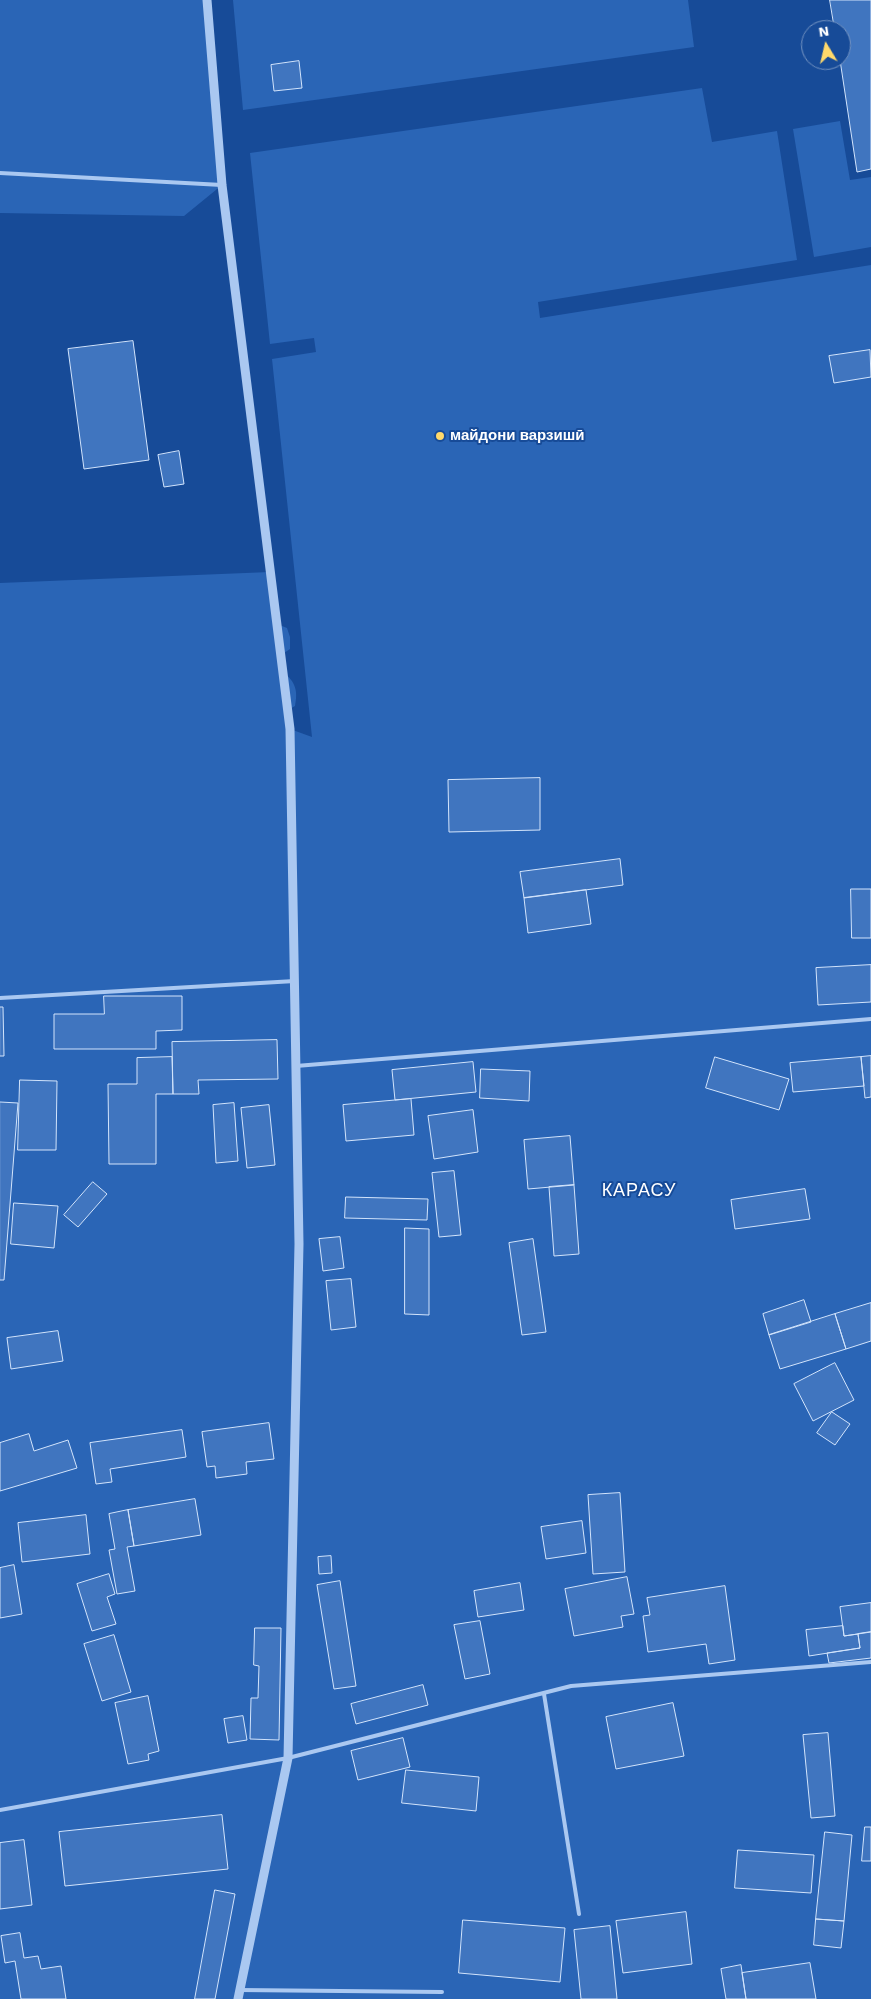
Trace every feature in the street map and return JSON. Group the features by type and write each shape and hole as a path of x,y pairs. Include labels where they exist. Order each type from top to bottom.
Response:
{"street":[{"path":"207,0 222,185 290,729 299,1244 288,1758 238,1994"}],"lane":[{"path":"0,173 222,185"},
{"path":"0,998 294,982"},
{"path":"296,1066 871,1019"},
{"path":"0,1810 288,1758 571,1686 871,1662"},
{"path":"544,1694 579,1914"},
{"path":"238,1994 442,1992"}],"shaded area":[{"path":"0,0 207,0 222,185 184,216 0,213"},
{"path":"233,0 688,0 694,47 243,110"},
{"path":"702,88 712,142 777,131 797,260 538,302 540,318 871,265 871,1999 0,1999 0,583 270,572 277,624 287,628 290,637 290,649 281,655 283,672 291,679 296,691 295,706 288,710 290,729 312,737 272,359 316,352 314,338 270,344 250,153"},
{"path":"840,121 850,180 871,177 871,247 814,257 793,129"}],"building":[{"path":"830,0 871,0 871,169 857,172 842,70 851,70 851,20 833,20"},
{"path":"299,61 302,88 274,91 271,65"},
{"path":"133,341 149,460 84,469 68,349"},
{"path":"870,350 871,377 834,383 829,356"},
{"path":"179,451 184,484 164,487 158,455"},
{"path":"540,778 540,830 449,832 448,780"},
{"path":"620,859 623,885 524,898 520,872"},
{"path":"851,889 871,889 871,938 852,938"},
{"path":"586,890 591,924 528,933 524,898"},
{"path":"871,965 871,1002 818,1005 816,968"},
{"path":"104,996 182,996 182,1030 156,1031 156,1049 54,1049 54,1014 104,1014"},
{"path":"0,1007 3,1007 4,1056 0,1056"},
{"path":"277,1040 278,1079 198,1080 199,1094 173,1094 172,1042"},
{"path":"871,1056 871,1097 865,1098 861,1057"},
{"path":"172,1057 173,1094 156,1094 156,1164 109,1164 108,1084 137,1084 137,1058"},
{"path":"715,1057 789,1079 779,1110 706,1088"},
{"path":"861,1057 864,1086 793,1092 790,1063"},
{"path":"473,1062 476,1092 395,1100 392,1070"},
{"path":"481,1069 530,1071 529,1101 480,1098"},
{"path":"20,1080 57,1081 56,1150 18,1150"},
{"path":"411,1099 414,1135 346,1141 343,1105"},
{"path":"0,1102 18,1103 4,1280 0,1280"},
{"path":"234,1103 238,1161 216,1163 213,1105"},
{"path":"269,1105 275,1165 247,1168 241,1108"},
{"path":"473,1110 478,1152 434,1159 428,1116"},
{"path":"570,1136 574,1185 528,1189 524,1140"},
{"path":"454,1171 461,1235 439,1237 432,1173"},
{"path":"93,1182 107,1194 78,1227 64,1215"},
{"path":"574,1185 579,1254 554,1256 549,1187"},
{"path":"805,1189 810,1219 735,1229 731,1200"},
{"path":"346,1197 428,1199 427,1220 345,1218"},
{"path":"14,1203 58,1206 54,1248 11,1244"},
{"path":"405,1228 429,1229 429,1315 405,1314"},
{"path":"340,1237 344,1268 323,1271 319,1239"},
{"path":"533,1239 546,1332 522,1335 509,1243"},
{"path":"351,1279 356,1327 331,1330 326,1281"},
{"path":"804,1300 811,1322 769,1335 763,1314"},
{"path":"871,1303 871,1341 846,1349 835,1314"},
{"path":"835,1314 846,1349 780,1369 769,1335"},
{"path":"58,1331 63,1361 11,1369 7,1338"},
{"path":"835,1363 854,1400 813,1421 794,1384"},
{"path":"832,1412 850,1424 835,1445 817,1433"},
{"path":"269,1423 274,1459 246,1462 247,1474 216,1478 215,1466 207,1467 202,1432"},
{"path":"182,1430 186,1457 110,1469 112,1482 96,1484 90,1443"},
{"path":"29,1434 34,1451 68,1440 77,1468 0,1491 0,1443"},
{"path":"620,1493 625,1572 593,1574 588,1495"},
{"path":"195,1499 201,1535 134,1546 128,1510"},
{"path":"128,1510 134,1546 127,1547 135,1591 117,1594 109,1550 115,1549 109,1514"},
{"path":"86,1515 90,1554 22,1562 18,1523"},
{"path":"582,1521 586,1553 546,1559 541,1527"},
{"path":"331,1556 332,1573 319,1574 318,1557"},
{"path":"14,1565 22,1614 0,1618 0,1568"},
{"path":"109,1574 115,1594 107,1597 116,1624 92,1631 77,1584"},
{"path":"627,1577 634,1614 621,1616 623,1627 574,1636 565,1589"},
{"path":"340,1581 356,1686 334,1689 317,1585"},
{"path":"520,1583 524,1610 478,1617 474,1591"},
{"path":"725,1586 735,1660 709,1664 706,1644 648,1652 643,1616 650,1615 647,1598"},
{"path":"871,1603 871,1632 844,1636 840,1607"},
{"path":"480,1621 490,1674 465,1679 454,1625"},
{"path":"843,1626 844,1636 858,1634 860,1648 809,1656 806,1630"},
{"path":"255,1628 281,1628 279,1740 250,1739 251,1698 258,1698 259,1666 254,1665"},
{"path":"871,1632 871,1658 829,1663 827,1653 860,1648 858,1634"},
{"path":"114,1635 131,1692 102,1701 84,1644"},
{"path":"423,1685 428,1705 356,1724 351,1704"},
{"path":"148,1696 159,1751 148,1754 149,1760 128,1764 115,1703"},
{"path":"673,1703 684,1756 616,1769 606,1717"},
{"path":"243,1716 247,1740 228,1743 224,1719"},
{"path":"828,1733 835,1816 811,1818 803,1735"},
{"path":"403,1738 410,1767 358,1780 351,1751"},
{"path":"406,1770 479,1777 476,1811 402,1803"},
{"path":"222,1815 228,1869 65,1886 59,1832"},
{"path":"865,1827 871,1827 871,1861 862,1861"},
{"path":"825,1832 852,1835 844,1921 816,1919"},
{"path":"24,1840 32,1905 0,1909 0,1843"},
{"path":"738,1850 814,1855 811,1893 735,1888"},
{"path":"215,1890 235,1894 215,1999 195,1999"},
{"path":"686,1912 692,1964 623,1973 616,1921"},
{"path":"816,1919 844,1921 841,1948 814,1945"},
{"path":"463,1920 565,1928 560,1982 459,1973"},
{"path":"610,1926 617,1999 581,1999 574,1930"},
{"path":"20,1933 24,1958 38,1956 41,1969 61,1966 66,1999 21,1999 15,1961 5,1963 1,1936"},
{"path":"810,1963 816,1999 746,1999 742,1973"},
{"path":"741,1965 746,1999 726,1999 721,1969"}],"place":[{"name":"майдони варзишӣ","path":"440,436"}],"district":[{"name":"КАРАСУ","path":"639,1191"}]}
